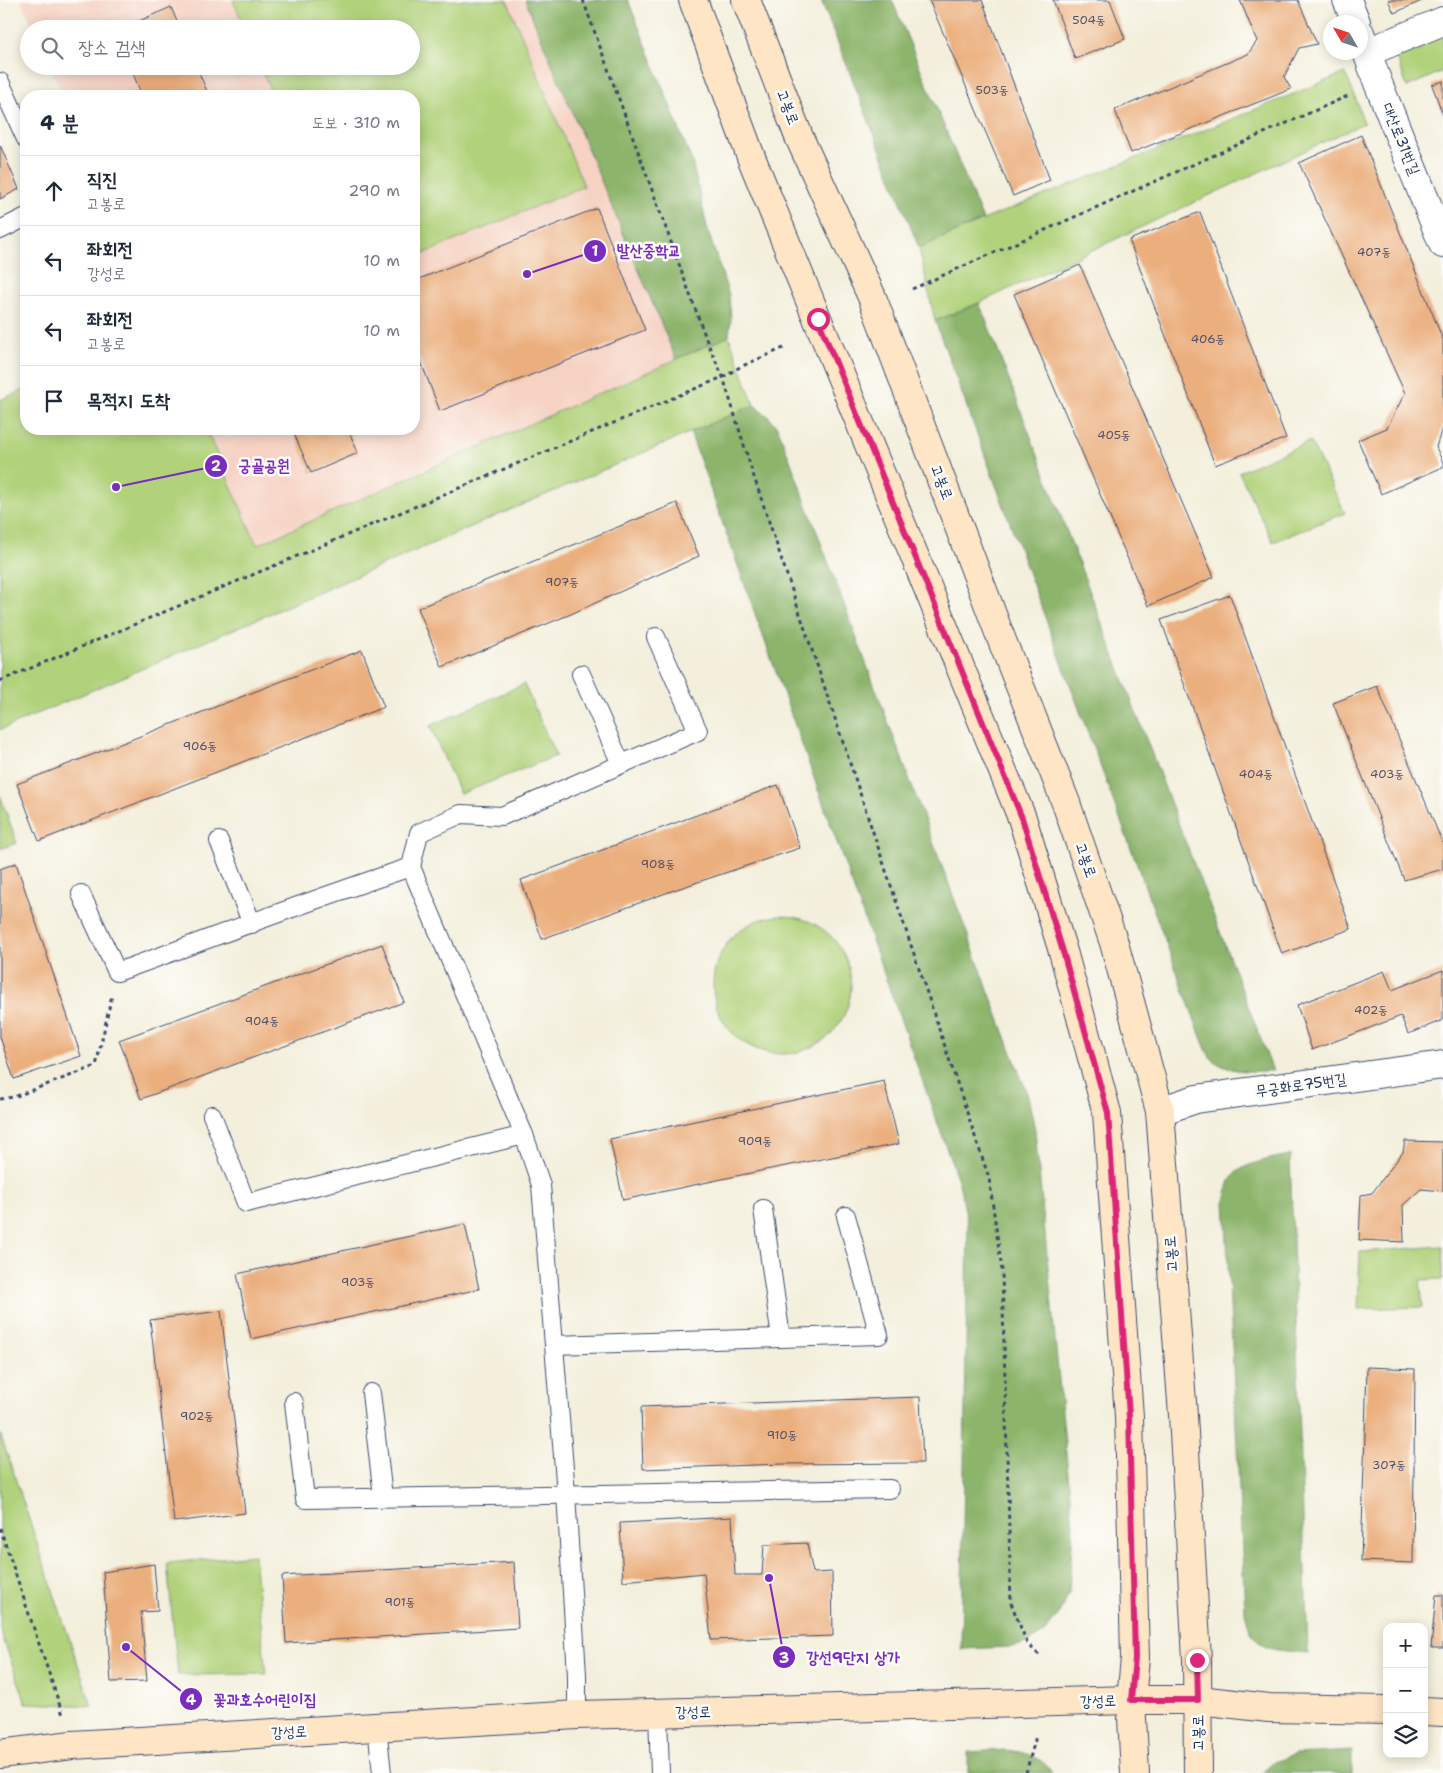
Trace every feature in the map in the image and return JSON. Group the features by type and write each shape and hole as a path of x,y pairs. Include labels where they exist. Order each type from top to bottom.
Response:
{"main road":[{"path":"693,0 751,157 1022,818 1064,955 1108,1113 1129,1416 1135,1658 1131,1700 1135,1773"},
{"name":"고봉로","path":"746,0 799,137 872,297 1001,638 1066,802 1114,943 1160,1111 1182,1405 1198,1700 1198,1773"},
{"name":"강성로","path":"0,1754 72,1745 577,1715 1131,1700 1198,1700 1268,1708 1383,1710"},
{"path":"1428,1711 1443,1712"}],"street":[{"path":"1347,0 1353,15"},
{"path":"1368,41 1443,21"},
{"name":"대산로31번길","path":"1368,54 1378,83 1440,228"},
{"name":"무궁화로75번길","path":"1160,1111 1196,1099 1443,1065"}],"lane":[{"path":"0,82 20,126"},
{"path":"0,230 20,220"},
{"path":"577,1715 577,1675 566,1494 540,1185 524,1135 411,867 419,833 461,814 502,816 698,731 656,637"},
{"path":"581,674 621,764"},
{"path":"219,841 252,924"},
{"path":"81,894 116,972 252,924 340,890 411,867"},
{"path":"212,1115 246,1204 524,1135"},
{"path":"763,1208 781,1338"},
{"path":"554,1345 879,1335 846,1216"},
{"path":"371,1393 383,1497"},
{"path":"294,1402 305,1499 890,1489"},
{"path":"658,1713 660,1773"},
{"path":"377,1727 382,1773"}],"path":[{"path":"583,0 708,344 723,377 755,480 989,1178 1002,1271 1011,1604 1027,1643 1041,1657"},
{"path":"912,290 1354,94"},
{"path":"0,681 723,377 740,366 786,347"},
{"path":"0,1099 14,1097 96,1066 116,972"},
{"path":"0,1528 66,1722"},
{"path":"1026,1773 1036,1736"}],"shaded area":[{"path":"21,0 525,0 676,359 256,545 209,435 420,435 420,90 60,90 54,75 420,75 420,20 30,20"}],"green space":[{"path":"233,0 507,0 584,186 420,255 420,90 270,90 264,75 420,75 420,20 241,20"},
{"path":"525,0 628,0 692,161 708,231 729,295 731,318 729,336 676,359"},
{"path":"821,0 892,0 983,220 919,248"},
{"path":"1443,34 1443,71 1407,87 1395,53"},
{"path":"1345,73 1364,123 979,303 935,321 919,248 983,220"},
{"path":"979,303 1273,1071 1241,1071 1218,1064 1210,1057 1201,1037 935,321"},
{"path":"729,336 754,405 0,730 0,400 20,392 20,435 209,435 257,545"},
{"path":"754,405 767,415 778,428 1028,1096 1035,1130 1073,1526 1069,1593 1057,1617 1044,1633 1027,1643 1012,1647 961,1649 968,1225 959,1183 690,432"},
{"path":"1310,441 1345,513 1273,542 1239,472"},
{"path":"524,684 556,756 460,794 430,726"},
{"path":"0,795 17,843 0,849"},
{"path":"782,916 808,921 831,936 846,959 851,985 846,1011 831,1034 808,1049 782,1054 756,1049 733,1034 718,1011 713,985 718,959 733,936 756,921"},
{"path":"1290,1155 1308,1653 1266,1647 1253,1636 1245,1612 1225,1201 1230,1181 1240,1170 1256,1163"},
{"path":"1443,1246 1443,1279 1420,1280 1423,1307 1358,1309 1360,1252"},
{"path":"0,1433 92,1706 26,1703 0,1630"},
{"path":"254,1555 266,1674 178,1675 167,1563"},
{"path":"1005,1750 1032,1756 1048,1767 1052,1773 968,1773 968,1752"},
{"path":"1352,1751 1352,1773 1262,1773 1274,1762 1296,1754"}],"building":[{"path":"929,0 982,0 1050,180 1013,196"},
{"path":"1053,0 1110,0 1125,39 1075,59"},
{"path":"1240,0 1298,0 1317,44 1299,48 1284,77 1291,89 1131,153 1115,110 1248,54 1257,41"},
{"path":"1388,0 1424,0 1394,13"},
{"path":"171,7 176,20 141,20"},
{"path":"134,75 200,75 206,90 140,90"},
{"path":"1443,81 1443,115 1432,85"},
{"path":"1361,135 1443,340 1443,425 1436,447 1443,467 1381,494 1358,440 1387,428 1405,393 1299,163"},
{"path":"0,145 19,189 0,199"},
{"path":"597,208 645,330 440,411 420,359 420,279"},
{"path":"1200,212 1286,438 1215,465 1129,240"},
{"path":"1080,265 1214,577 1148,606 1014,294"},
{"path":"295,435 350,435 358,453 311,473"},
{"path":"677,503 699,556 571,614 442,667 418,608"},
{"path":"1230,595 1351,929 1282,954 1161,620"},
{"path":"362,650 384,707 39,841 17,784"},
{"path":"1377,686 1443,844 1443,869 1404,880 1333,703"},
{"path":"778,785 800,848 674,890 542,939 521,880"},
{"path":"16,863 81,1056 14,1079 0,1037 0,869"},
{"path":"382,944 404,1002 141,1099 119,1040"},
{"path":"1443,970 1443,1020 1408,1034 1401,1016 1312,1050 1297,1005 1384,971 1392,990"},
{"path":"884,1081 899,1144 623,1200 610,1139"},
{"path":"1405,1141 1443,1142 1443,1191 1421,1189 1403,1205 1404,1242 1359,1240 1361,1195 1372,1193 1403,1152"},
{"path":"465,1224 479,1289 251,1339 237,1274"},
{"path":"221,1311 245,1513 174,1522 150,1320"},
{"path":"1367,1367 1415,1369 1413,1563 1361,1561"},
{"path":"920,1397 923,1463 783,1464 643,1469 641,1407"},
{"path":"732,1517 735,1575 762,1575 764,1545 807,1543 813,1573 832,1572 833,1636 711,1640 704,1573 623,1581 620,1523"},
{"path":"514,1562 518,1628 286,1643 282,1576"},
{"path":"154,1564 158,1611 141,1612 147,1681 111,1682 103,1572"},
{"path":"1436,1595 1443,1595 1443,1648 1431,1648"}],"place":[{"name":"발산중학교","path":"527,274"},
{"name":"궁골공원","path":"116,487"},
{"name":"강선9단지 상가","path":"769,1578"},
{"name":"꽃과호수어린이집","path":"126,1647"}],"route":[{"path":"818,319 1022,818 1064,955 1108,1113 1129,1416 1135,1658 1131,1700 1198,1700 1197,1660"}]}
